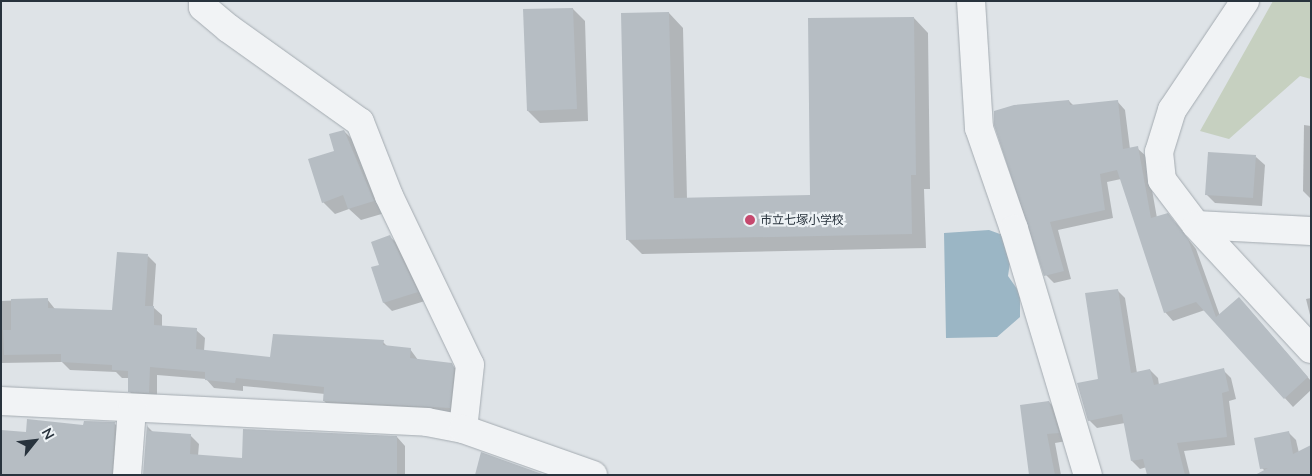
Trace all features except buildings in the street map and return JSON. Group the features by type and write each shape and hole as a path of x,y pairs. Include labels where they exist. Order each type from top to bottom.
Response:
{"street":[{"path":"203,1 203,8 228,28 360,122 389,196 470,365 463,429"},
{"path":"971,1 979,128 1014,228 1088,475"},
{"path":"1245,1 1172,110 1159,152 1162,180 1196,225 1311,350"},
{"path":"1196,225 1311,231"},
{"path":"1,401 132,409 427,422 463,429 581,472"},
{"path":"127,475 132,409"}],"green space":[{"path":"1273,1 1311,1 1311,79 1300,76 1229,139 1200,131"}],"water":[{"path":"989,230 1008,237 1011,256 1008,276 1020,293 1020,317 997,337 946,338 944,233"}],"place":[{"name":"市立七塚小学校","path":"750,220"}]}
